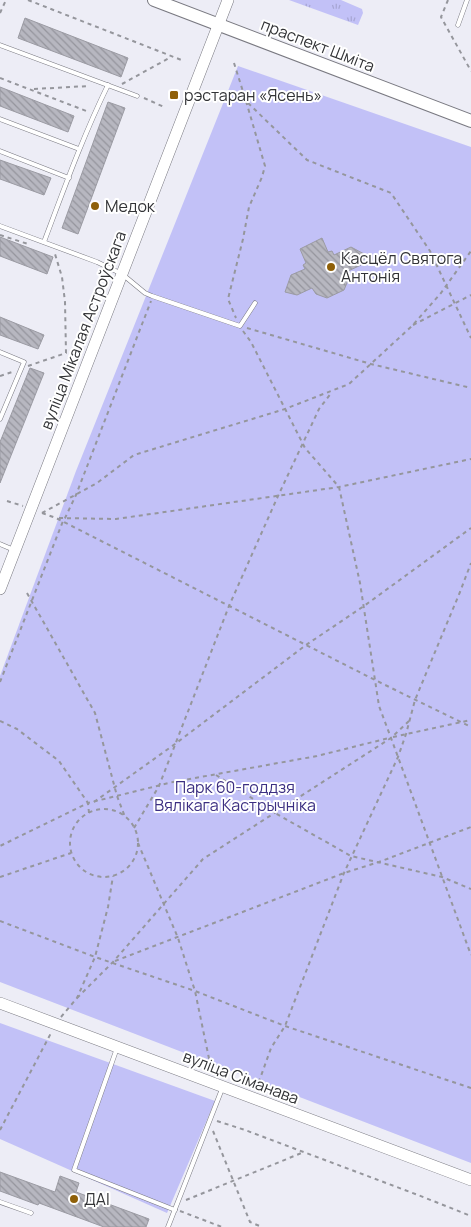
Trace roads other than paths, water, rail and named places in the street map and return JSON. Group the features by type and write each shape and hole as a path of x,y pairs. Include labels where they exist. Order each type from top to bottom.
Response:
{"main road":[{"name":"праспект Шміта","path":"154,0 471,120"},
{"name":"вуліца Мікалая Астроўскага","path":"0,588 228,0"},
{"name":"вуліца Сіманава","path":"0,1003 471,1180"}],"lane":[{"path":"458,25 467,0"},
{"path":"0,45 137,96"},
{"path":"44,242 93,114 108,85"},
{"path":"0,119 79,149"},
{"path":"0,151 69,178"},
{"path":"0,226 97,262 122,274 145,293 152,296 240,326 255,302"},
{"path":"0,352 24,362 0,419"},
{"path":"0,544 15,551"},
{"path":"118,1047 74,1170 175,1210"},
{"path":"168,1227 210,1120 218,1085"},
{"path":"0,1202 32,1213"}],"place":[{"name":"рэстаран «Ясень»","path":"174,95"},
{"name":"Медок","path":"95,206"},
{"name":"Касцёл Святога Антонія","path":"331,267"},
{"name":"ДАІ","path":"74,1199"}],"park label":[{"name":"Парк 60-годдзя Вялікага Кастрычніка","path":"235,796"}]}
